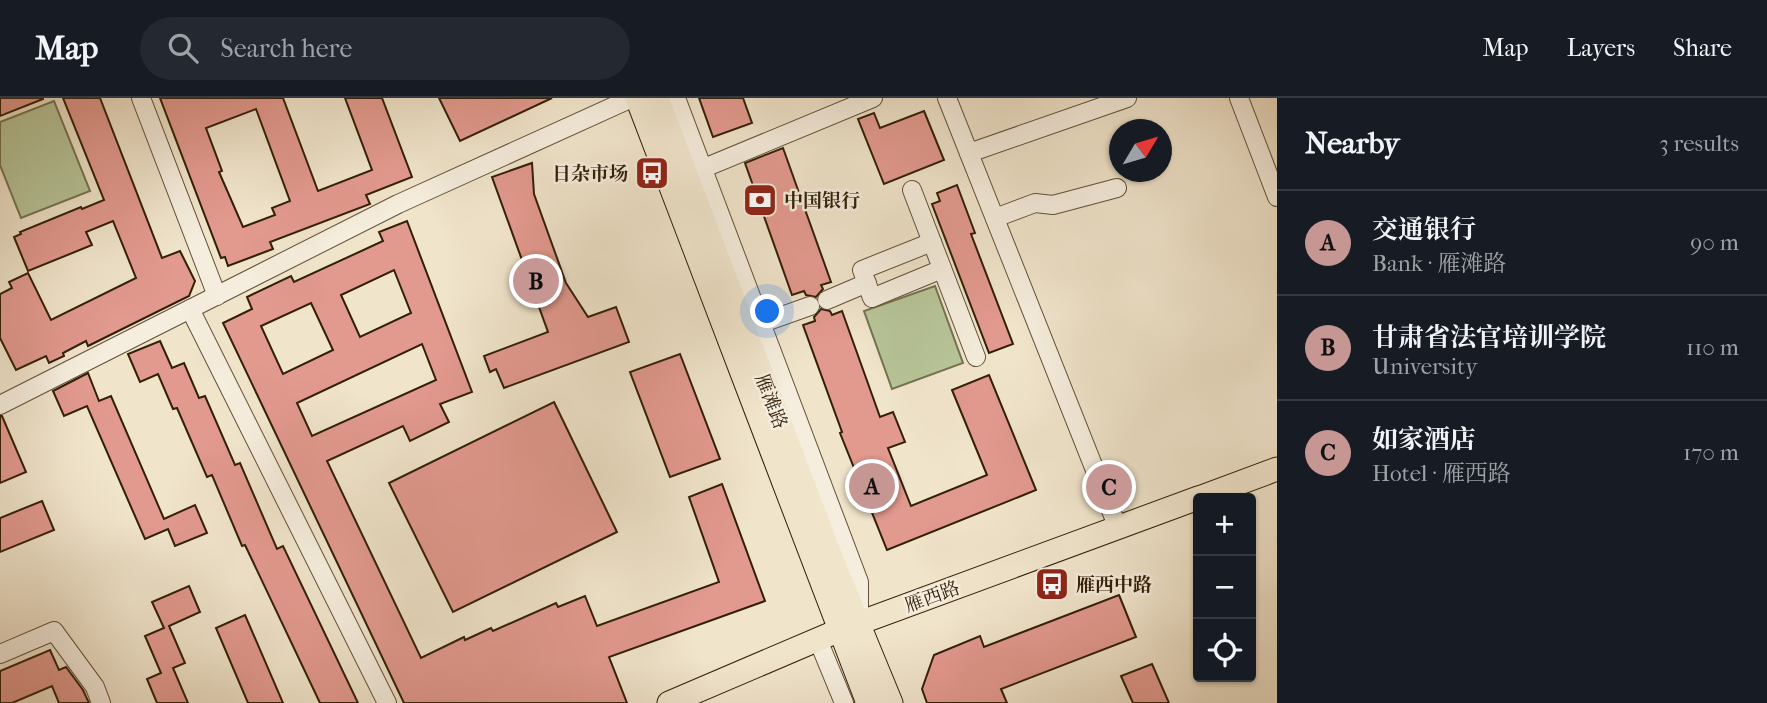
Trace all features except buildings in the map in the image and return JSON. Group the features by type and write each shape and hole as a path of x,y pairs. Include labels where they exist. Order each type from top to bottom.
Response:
{"main road":[{"name":"雁滩路","path":"635,98 686,175"},
{"name":"雁滩路","path":"657,98 830,555 868,703"},
{"name":"雁西路","path":"1212,493 1277,469"},
{"name":"雁西路","path":"669,703 850,627 1193,500"},
{"name":"雁滩路","path":"850,627 891,703"}],"street":[{"path":"141,98 217,296"},
{"path":"0,405 398,204 635,98"},
{"path":"676,98 686,175 745,330 867,284"},
{"path":"686,175 873,98"},
{"path":"947,98 1118,528"},
{"path":"969,153 1127,98"},
{"path":"1239,98 1271,161 1277,197"},
{"path":"995,218 1035,203 1053,205 1117,188"},
{"path":"912,190 976,357"},
{"path":"932,242 862,270 872,299 942,269"},
{"path":"190,309 387,703"},
{"path":"0,654 54,631 95,687 101,703"},
{"path":"818,640 844,703"}],"green space":[{"path":"54,101 90,191 21,218 0,165 0,122"},
{"path":"935,286 963,363 892,389 864,311"}],"place":[{"name":"日杂市场","path":"652,173"},
{"name":"中国银行","path":"760,200"},
{"name":"甘肃省法官培训学院","path":"536,281"},
{"name":"交通银行","path":"872,486"},
{"name":"如家酒店","path":"1109,487"},
{"name":"雁西中路","path":"1052,584"}]}
